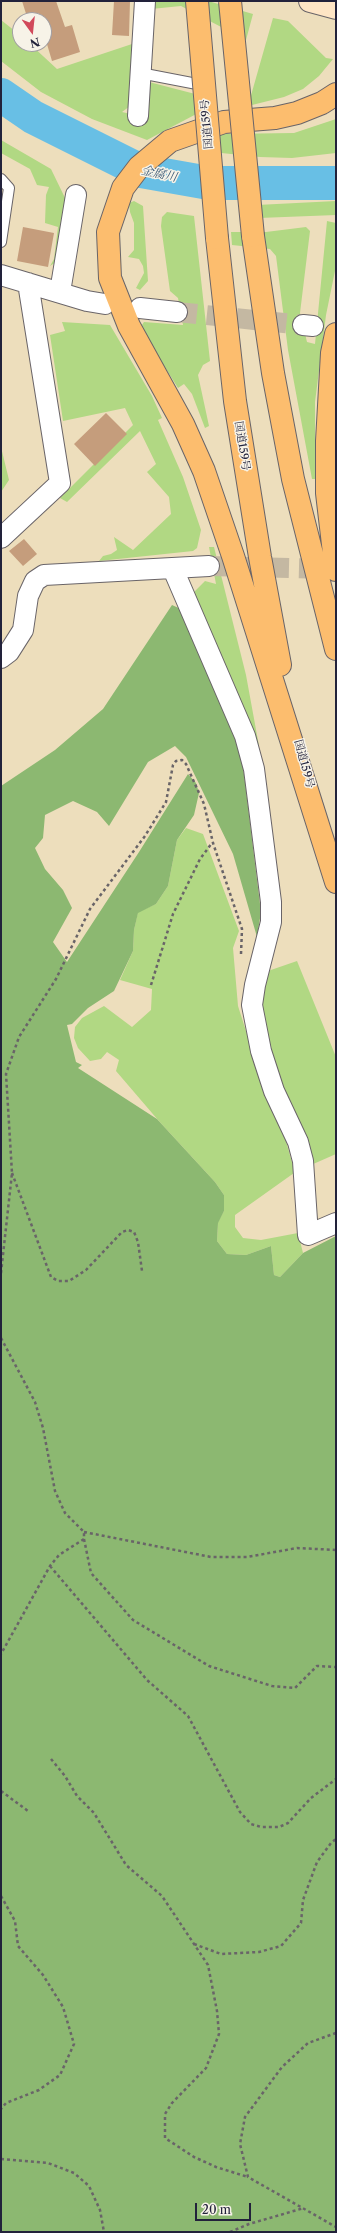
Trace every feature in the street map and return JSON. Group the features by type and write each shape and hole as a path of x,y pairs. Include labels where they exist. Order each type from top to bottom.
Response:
{"highway":[{"name":"国道159号","path":"197,1 217,238 235,401 261,565 282,673 302,759 336,883"},
{"path":"230,1 253,236 273,373 293,479 336,649"},
{"path":"336,94 322,103 297,113 275,118 224,122 170,141 139,167 123,188 108,232 110,278 129,326 183,424 204,471 233,556 336,883"},
{"path":"336,334 332,353 327,493 336,570"}],"main road":[{"path":"310,1 336,8"}],"street":[{"path":"138,116 145,1"},
{"path":"60,292 76,195"},
{"path":"1,275 87,301 105,304"},
{"path":"1,538 60,483 28,283"},
{"path":"140,308 177,312"},
{"path":"1,658 9,652 23,630 28,596 35,581 44,575 209,566"},
{"path":"173,569 245,736 254,769 271,902 271,922 255,985 252,1005 261,1051 274,1091 298,1142 303,1161 308,1235 336,1223"}],"lane":[{"path":"140,73 197,84"},
{"path":"1,179 9,188 1,242"}],"path":[{"path":"1,1273 12,1173 6,1074 19,1037 56,979 90,909 145,836 166,802 173,765 176,761 182,760 190,771 204,804 212,843 242,929 240,959"},
{"path":"151,985 173,914 200,859 212,843"},
{"path":"12,1173 51,1277 58,1282 69,1282 86,1270 122,1232 128,1230 134,1232 138,1242 142,1271"},
{"path":"1,1338 35,1402 43,1428 55,1491 65,1513 84,1532 211,1557 247,1557 297,1548 336,1550"},
{"path":"84,1532 91,1573 133,1620 209,1666 272,1686 295,1688 317,1666 336,1667"},
{"path":"1,1654 50,1566 59,1555 84,1539"},
{"path":"50,1566 147,1680 188,1716 240,1812 252,1824 261,1827 279,1827 288,1823 311,1798 336,1779"},
{"path":"51,1759 65,1776 77,1796 94,1813 126,1864 162,1896 208,1965 217,2011 218,2034 206,2068 172,2103 165,2114 165,2138 194,2156 216,2167 248,2177 336,2227"},
{"path":"1,1791 28,1811"},
{"path":"194,1944 221,1954 259,1952 281,1946 301,1924 303,1900 317,1862 331,1842 336,1839"},
{"path":"1,1896 15,1921 18,1946 43,1975 63,2007 74,2044 60,2075 39,2090 6,2103 1,2109"},
{"path":"248,2177 240,2144 245,2117 282,2067 308,2043 336,2033"},
{"path":"1,2159 48,2163 74,2173 89,2186 100,2210 104,2232"},
{"path":"230,2232 249,2224 304,2208"}],"green space":[{"path":"151,1 208,1 253,14 246,40 181,6 151,9"},
{"path":"273,18 288,21 326,58 333,59 319,76 303,89 284,97 248,106"},
{"path":"1,20 12,29 12,52 39,52 57,69 132,44 130,106 122,112 144,117 149,82 199,95 202,111 147,140 92,119 41,92 1,61"},
{"path":"336,119 336,153 292,158 260,157 202,151 202,139 221,134 294,133"},
{"path":"1,140 51,169 66,200 59,260 50,266 54,259 58,227 45,223 46,195 49,187 37,185 30,169 1,153"},
{"path":"134,201 143,206 148,281 140,290 136,288 144,273 143,266 139,259 128,257 134,250 134,223 130,212 129,203"},
{"path":"336,201 336,215 259,218 257,205"},
{"path":"167,212 194,216 210,361 203,365 198,375 209,426 205,428 192,394 184,384 178,388 151,345 142,325 144,322 183,325 178,298 170,291 161,226 162,217"},
{"path":"327,221 336,223 336,266 326,315 315,402 315,479 312,479 288,350 276,256 270,249 232,245 231,232 266,232 306,227 310,231 300,313 307,342 315,344"},
{"path":"62,322 110,325 152,396 162,418 158,420 183,477 201,530 197,548 193,551 99,561 103,556 111,554 117,550 114,537 133,550 171,514 169,497 147,472 156,464 140,431 67,502 60,498 133,425 125,408 63,421 50,335 65,331"},
{"path":"1,447 9,480 1,492"},
{"path":"209,547 214,547 246,675 259,746 192,594 205,581 216,584"},
{"path":"172,605 183,610 240,742 261,912 257,937 233,854 186,757 175,746 148,762 109,826 97,812 73,801 45,815 43,838 35,848 45,869 63,890 72,908 53,942 67,962 188,774 196,783 199,793 194,815 177,840 168,886 156,904 138,913 134,930 133,951 114,991 88,1008 72,1024 67,1025 76,1062 82,1065 78,1068 157,1119 215,1182 224,1195 224,1211 218,1223 217,1241 227,1254 246,1255 271,1246 274,1275 280,1277 303,1253 336,1236 336,2232 1,2232 1,786 55,750 103,709"},
{"path":"186,828 203,834 239,931 233,948 238,1006 268,1100 282,1127 293,1166 294,1173 235,1215 235,1227 243,1238 261,1240 298,1233 303,1253 280,1277 274,1275 271,1246 246,1255 227,1254 217,1241 218,1222 224,1211 224,1195 215,1182 158,1120 116,1071 119,1060 107,1052 101,1059 90,1061 78,1048 74,1038 75,1027 82,1018 104,1006 132,1027 151,1010 152,989 120,980 133,951 134,930 138,912 156,904 168,886 177,840"},
{"path":"297,961 336,1057 336,1154 311,1165 274,1074 260,1003 268,971"}],"building":[{"path":"22,1 56,1 65,27 72,25 80,52 52,61 49,52 52,52 52,12 25,12"},
{"path":"114,1 130,1 129,36 112,35"},
{"path":"23,227 54,233 48,267 17,261"},
{"path":"106,413 127,434 95,466 74,444"},
{"path":"24,539 37,554 23,566 9,551"}],"waterway":[{"name":"金腐川","path":"1,95 33,117 141,171 209,183 336,183"}],"tunnel":[{"path":"177,312 303,325"},
{"path":"209,566 332,569"}]}
